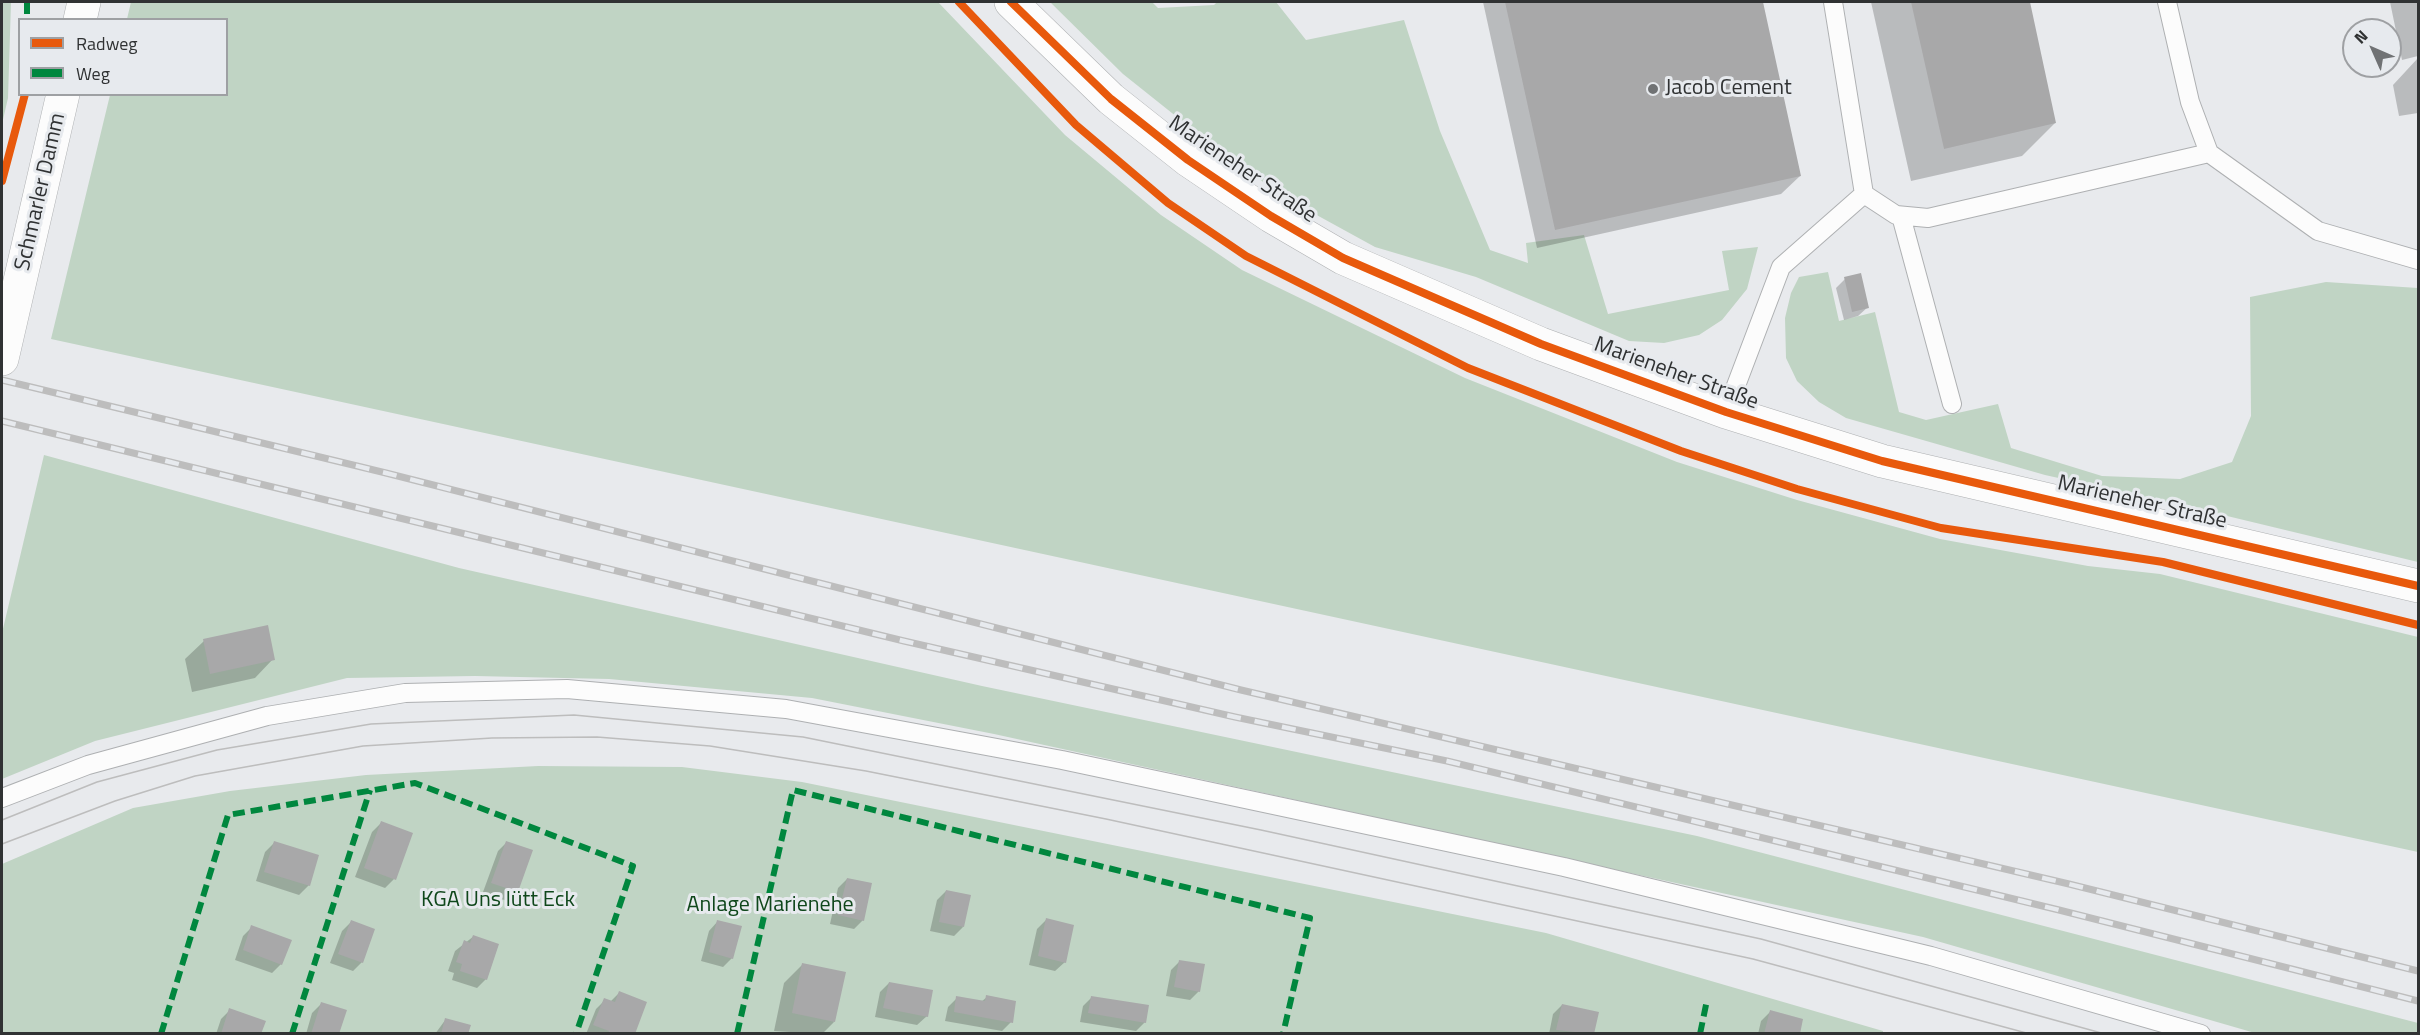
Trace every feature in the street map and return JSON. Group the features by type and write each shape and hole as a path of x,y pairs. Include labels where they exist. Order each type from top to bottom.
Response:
{"street":[{"path":"80,18 84,2"},
{"name":"Marieneher Straße","path":"1011,2 1111,99 1188,160 1271,216 1343,258 1530,339 1726,412 1882,461 2418,586"},
{"name":"Schmarler Damm","path":"2,359 63,96"}],"lane":[{"path":"1833,2 1864,194"},
{"path":"2167,2 2190,102 2209,153 2318,231 2418,260"},
{"path":"1864,194 1901,216 1928,218 2209,153"},
{"path":"1726,412 1781,267 1864,194"},
{"path":"1901,216 1952,404"},
{"path":"2,798 88,765 267,716 405,693 567,689 786,709 1062,760 1564,867 1931,956 2201,1034"}],"green space":[{"path":"2,2 11,2 8,98 2,124"},
{"path":"131,2 938,2 1065,135 1161,215 1242,270 1465,378 1677,462 1797,500 1940,539 2088,566 2160,574 2418,637 2418,852 51,339 110,96 228,96 228,18 127,18"},
{"path":"1050,2 1152,2 1158,8 1214,5 1217,2 1276,2 1306,40 1404,20 1440,131 1490,250 1528,263 1526,243 1584,235 1608,314 1729,290 1722,251 1758,247 1747,289 1722,320 1699,335 1664,343 1629,341 1476,277 1375,247 1282,196 1197,133 1123,74"},
{"path":"1828,272 1839,321 1875,312 1899,412 1926,420 1998,404 2011,448 2102,476 2180,479 2232,462 2251,416 2250,297 2326,282 2418,288 2418,562 2045,475 1846,418 1819,402 1797,381 1786,358 1785,318 1791,293 1799,277"},
{"path":"44,455 459,568 982,686 1697,836 2418,1023 2418,1033 2255,1033 1923,937 994,734 812,698 609,679 475,676 347,678 95,741 2,779 2,633"},
{"path":"538,766 682,767 802,782 1546,933 1883,1031 1883,1034 2,1033 2,864 133,808 230,791 366,775"}],"building":[{"name":"Jacob Cement","path":"1505,2 1763,2 1801,176 1555,230"},
{"path":"1911,2 2030,2 2056,123 1944,149"},
{"path":"1861,273 1869,308 1852,312 1844,277"},
{"path":"268,625 275,660 210,674 203,639"},
{"path":"381,821 413,833 396,880 364,868"},
{"path":"274,841 319,855 310,886 264,872"},
{"path":"506,841 533,850 518,892 491,883"},
{"path":"847,878 872,883 864,921 838,915"},
{"path":"946,890 971,895 964,927 939,922"},
{"path":"1046,918 1074,925 1066,963 1038,956"},
{"path":"351,920 375,929 363,963 338,954"},
{"path":"717,920 742,926 733,959 709,952"},
{"path":"251,925 292,940 282,965 243,950"},
{"path":"473,935 499,944 487,980 460,971 462,964 456,962 464,940 470,943"},
{"path":"1179,960 1205,964 1200,992 1174,987"},
{"path":"802,963 846,972 835,1022 792,1013"},
{"path":"889,982 933,990 928,1017 883,1008"},
{"path":"619,991 647,1002 635,1034 608,1034 609,1031 593,1025 604,998 615,1002"},
{"path":"986,995 1016,1001 1013,1023 954,1012 956,996 985,1001"},
{"path":"1091,996 1149,1005 1146,1023 1088,1013"},
{"path":"321,1002 347,1010 339,1034 311,1034"},
{"path":"1562,1004 1599,1012 1594,1034 1556,1030"},
{"path":"229,1008 266,1021 261,1034 221,1034"},
{"path":"1770,1010 1803,1019 1800,1034 1764,1034"},
{"path":"445,1018 471,1025 468,1034 441,1034"}],"tram line":[{"path":"2,820 97,782 217,750 371,724 574,715 803,737 1261,830 1761,939 2105,1034"},
{"path":"2,844 115,801 195,776 363,746 492,738 597,737 710,746 866,771 1106,819 1753,959 2030,1034"}],"railway":[{"path":"2,380 386,473 1241,690 2069,884 2418,971"},
{"path":"2,421 904,641 1235,717 1447,761 2059,910 2418,1001"}],"marked path":[{"path":"27,2 27,18"},
{"path":"161,1034 228,815 415,783 633,866 576,1034"},
{"path":"292,1034 370,790"},
{"path":"737,1034 793,790 1310,918 1283,1034"},
{"path":"1700,1034 1707,1000"}],"cycle path":[{"path":"959,2 1076,125 1168,203 1246,256 1468,368 1681,451 1797,489 1941,528 2163,562 2418,625"},
{"path":"1011,2 1111,99 1188,160 1271,216 1343,258 1541,344 1726,412 1882,461 2418,586"},
{"path":"2,181 24,96"}],"place":[{"name":"Jacob Cement","path":"1653,89"}],"park label":[{"name":"KGA Uns lütt Eck","path":"498,901"},
{"name":"Anlage Marienehe","path":"770,906"}]}
